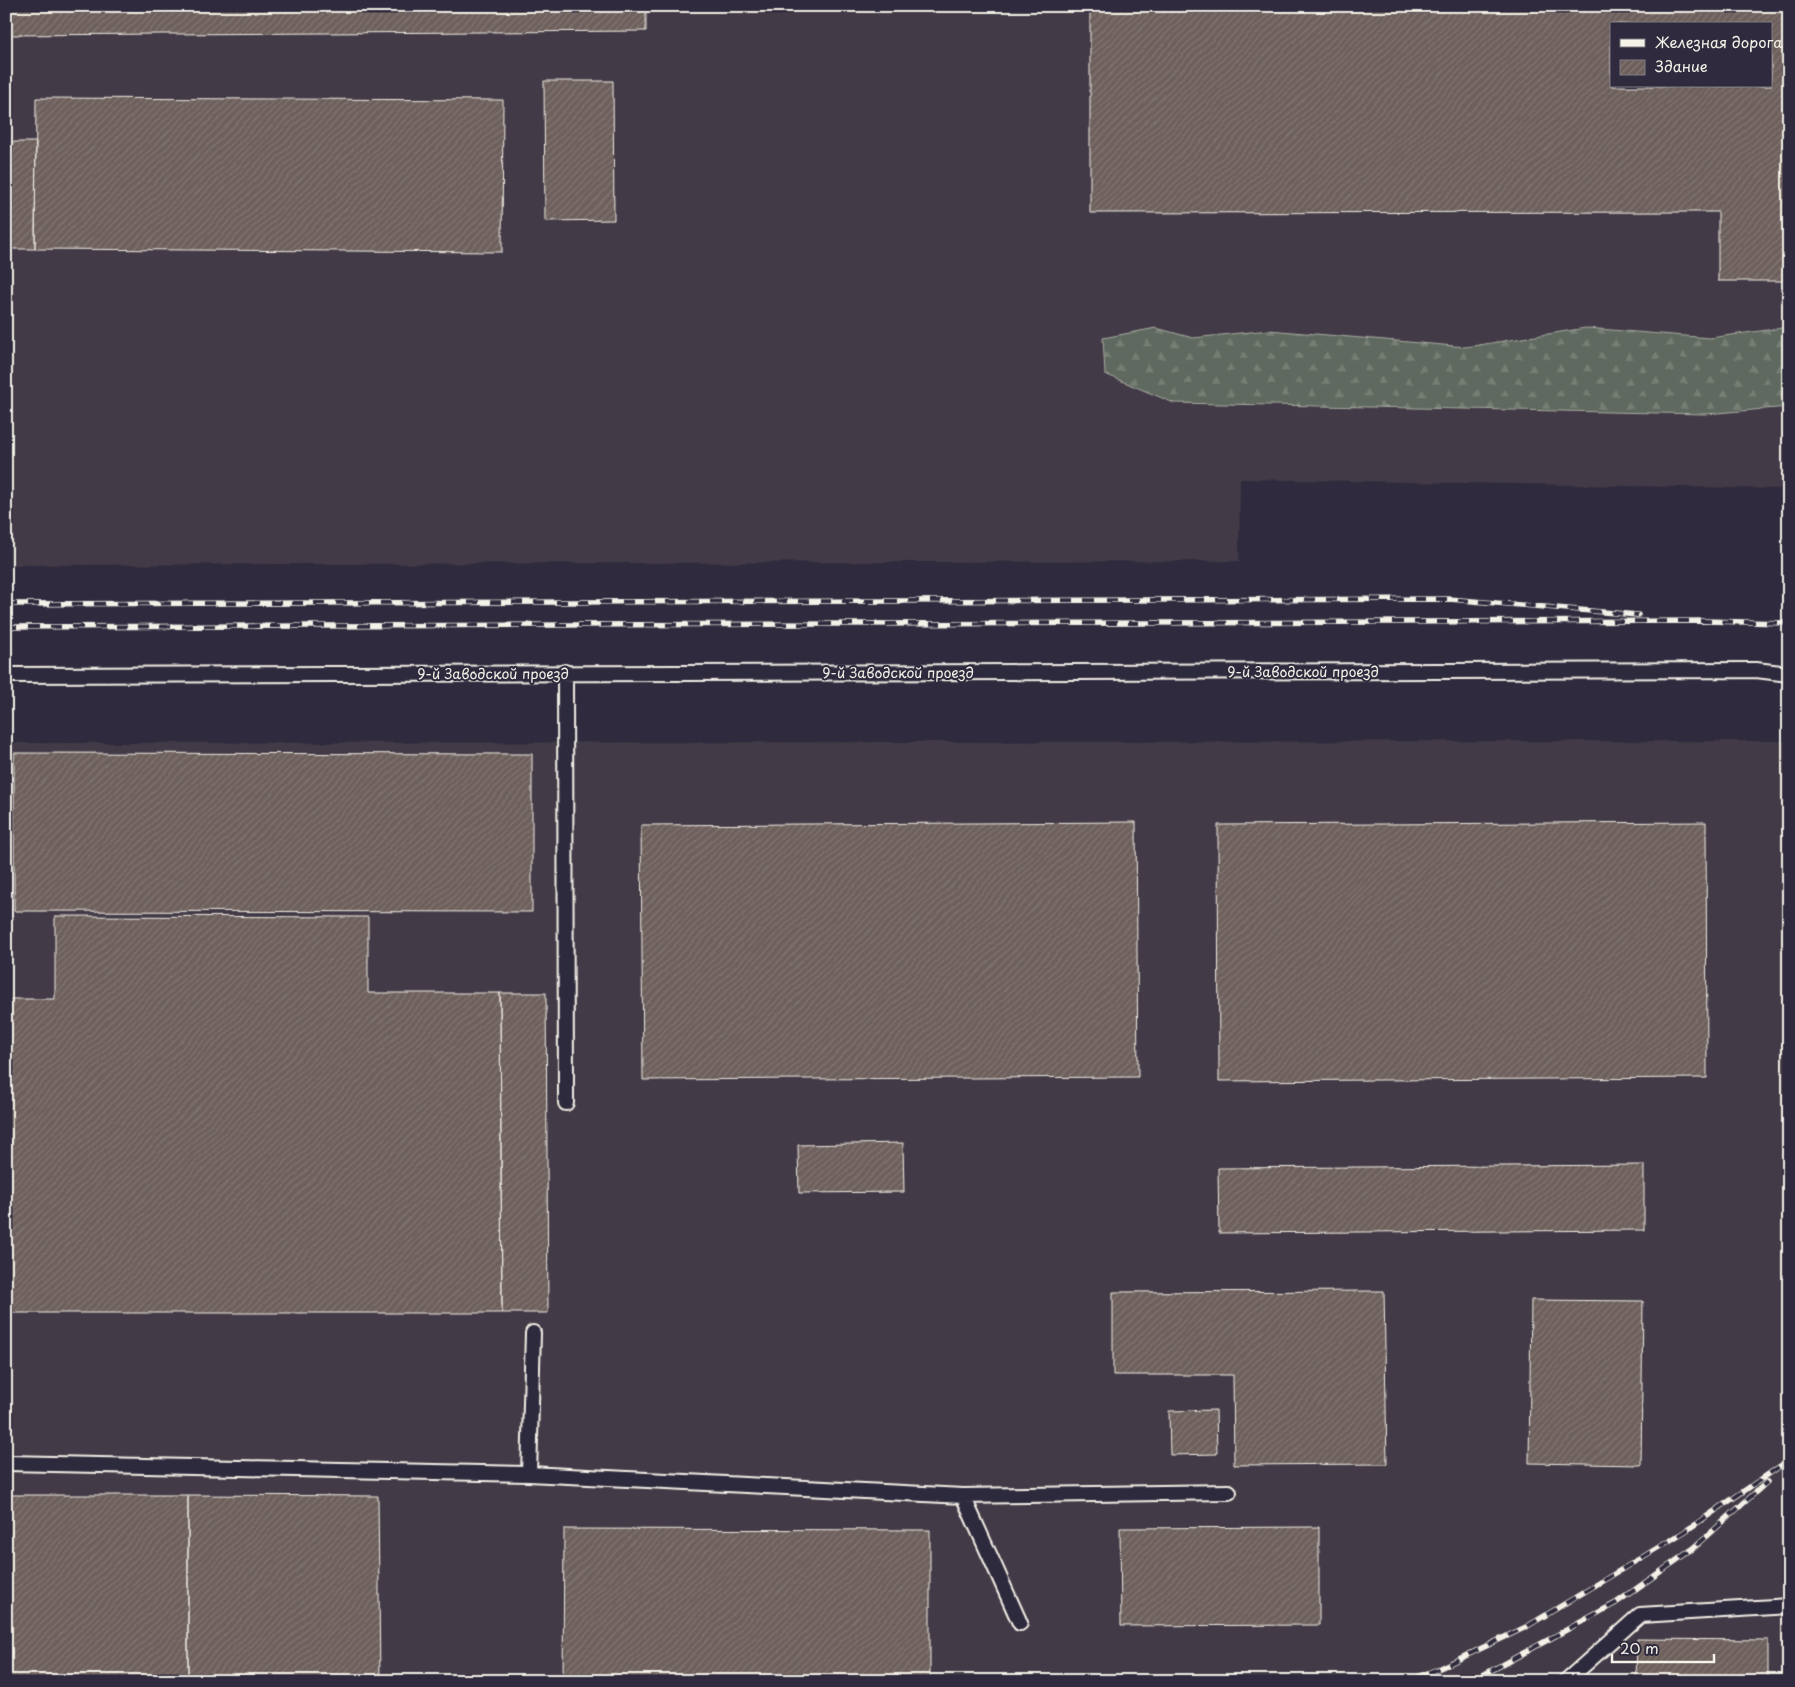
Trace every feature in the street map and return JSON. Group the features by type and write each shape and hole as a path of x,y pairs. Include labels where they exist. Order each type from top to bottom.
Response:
{"lane":[{"name":"9-й Заводской проезд","path":"6,675 1756,670 1789,674"},
{"path":"565,672 566,1104"},
{"path":"529,1474 533,1333"},
{"path":"6,1463 529,1474 963,1496 1230,1492"},
{"path":"963,1496 1020,1623"},
{"path":"1566,1681 1640,1615 1789,1606"}],"shaded area":[{"path":"6,6 1789,6 1789,489 1240,479 1239,561 6,565"},
{"path":"1789,741 1789,1681 6,1681 6,743"}],"green space":[{"path":"1789,327 1789,407 1705,414 1174,403 1105,374 1103,338 1156,328 1193,338 1269,330 1466,347 1586,328 1710,338"}],"building":[{"path":"6,6 646,6 646,31 6,35"},
{"path":"1090,6 1789,6 1789,281 1718,281 1718,212 1090,213"},
{"path":"544,81 613,81 614,220 545,221"},
{"path":"36,98 503,100 502,252 35,249"},
{"path":"6,142 36,142 35,249 6,249"},
{"path":"14,753 532,754 532,912 14,911"},
{"path":"1136,822 1138,1077 643,1080 641,825"},
{"path":"1706,822 1707,1078 1219,1081 1218,825"},
{"path":"55,916 368,917 368,993 500,993 502,1313 6,1313 6,999 55,999"},
{"path":"500,993 546,993 548,1313 502,1313"},
{"path":"903,1143 904,1192 799,1193 798,1145"},
{"path":"1644,1165 1644,1230 1219,1233 1218,1168"},
{"path":"1384,1291 1387,1464 1234,1465 1233,1375 1113,1375 1113,1292"},
{"path":"1531,1300 1643,1301 1641,1465 1529,1463"},
{"path":"1216,1410 1217,1454 1170,1455 1169,1411"},
{"path":"6,1495 188,1495 188,1681 6,1681"},
{"path":"188,1495 378,1496 380,1681 188,1681"},
{"path":"1319,1527 1319,1625 1121,1626 1120,1528"},
{"path":"564,1529 930,1530 930,1681 563,1681"},
{"path":"1637,1639 1768,1640 1768,1681 1636,1681"}],"railway":[{"path":"6,604 1449,599 1638,615"},
{"path":"6,627 1705,621 1789,623"},
{"path":"1408,1681 1526,1627 1684,1532 1789,1460"},
{"path":"1472,1681 1616,1603 1694,1548 1767,1482"}]}
